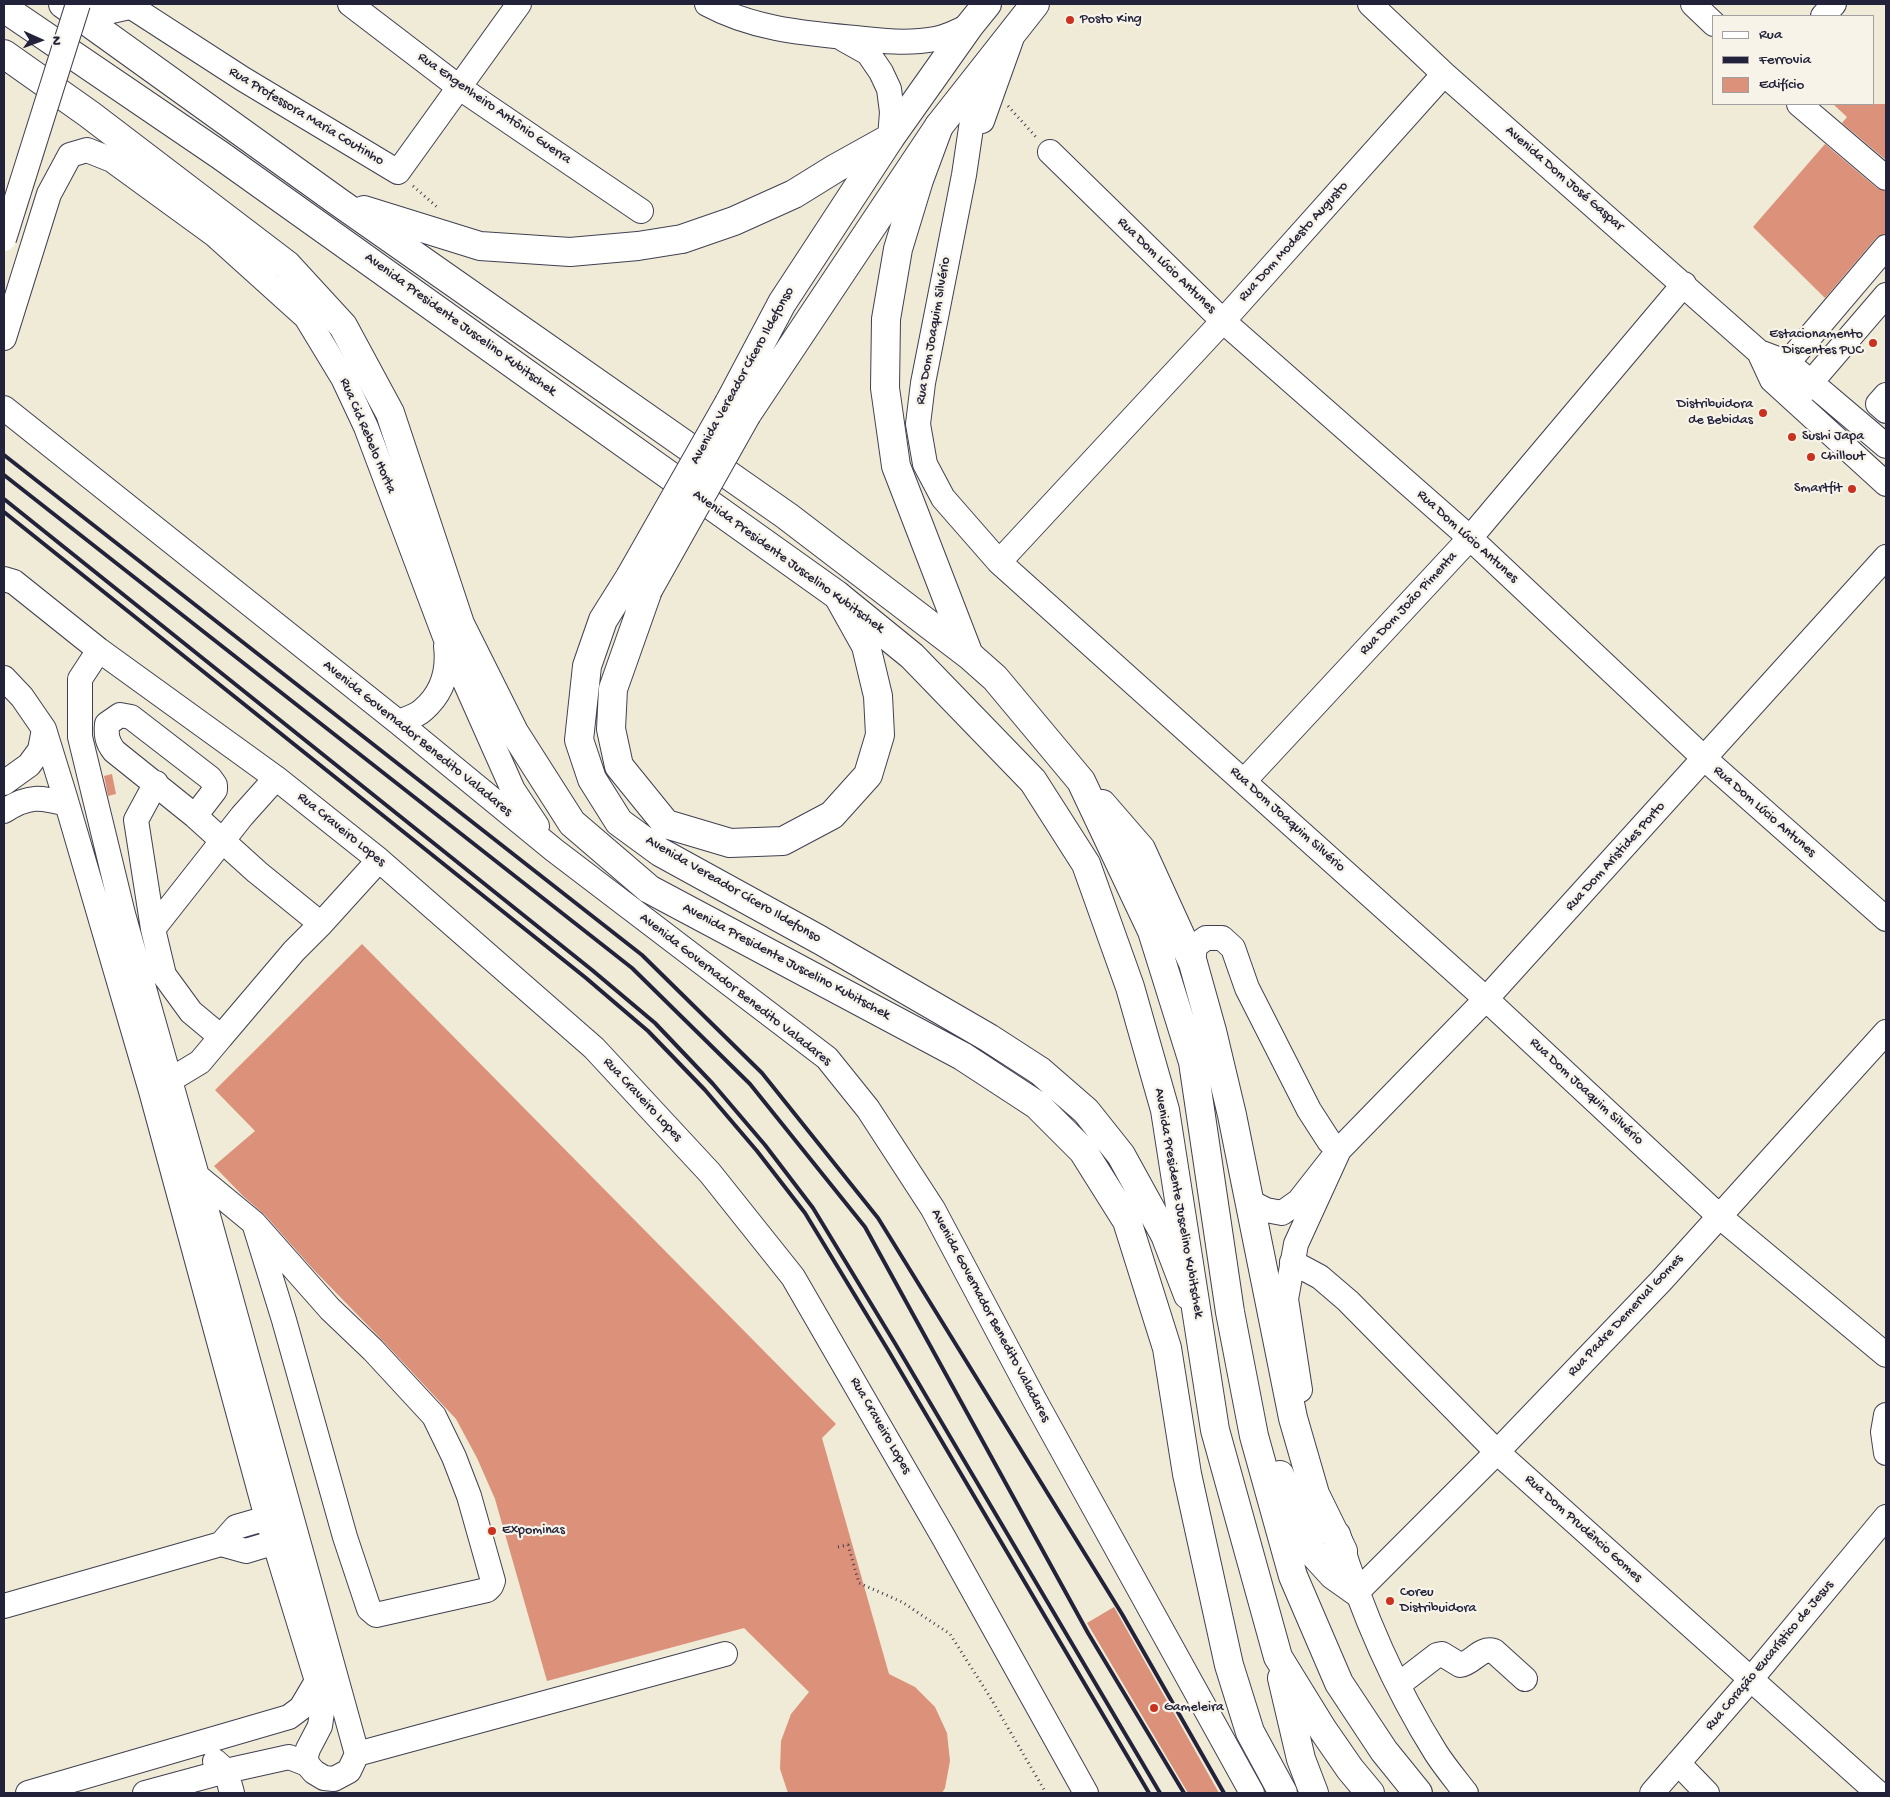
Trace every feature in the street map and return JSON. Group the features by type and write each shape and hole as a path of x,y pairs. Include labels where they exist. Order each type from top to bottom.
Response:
{"main road":[{"path":"74,8 128,4"},
{"name":"Avenida Vereador Cícero Ildefonso","path":"738,408 782,303 890,138 970,25 988,4"},
{"path":"986,82 979,48 985,34 1004,4"},
{"name":"Avenida Vereador Cícero Ildefonso","path":"837,595 866,646 878,696 880,735 868,775 832,815 782,840 730,843 666,824 619,766 611,729 613,689 639,584 738,408 939,126 986,82 1014,29 1035,4"},
{"name":"Avenida Presidente Juscelino Kubitschek","path":"4,8 220,155 837,595 912,656 1033,781 1086,864 1130,987 1165,1110 1215,1430 1278,1658 1323,1730 1350,1769 1370,1793"},
{"path":"74,8 340,203 787,516 970,655 995,678 1141,849 1193,963 1232,1115 1293,1418 1314,1494 1343,1550"},
{"name":"Avenida Presidente Juscelino Kubitschek","path":"4,54 82,109 288,265 343,326 390,413 460,624 514,732 572,823 649,889 962,1056 1037,1105 1083,1151 1127,1221 1167,1348 1187,1474 1229,1665 1250,1732 1283,1793"},
{"path":"939,126 919,180 898,248 886,319 886,388 896,466 970,655"},
{"path":"340,203 480,246 570,252 638,246 682,239 734,221 794,194 890,138"},
{"name":"Avenida Vereador Cícero Ildefonso","path":"639,584 602,620 587,666 579,740 592,779 619,822 660,852 812,935 956,1018 1040,1071 1086,1111 1122,1155 1164,1235 1198,1320"},
{"path":"1081,781 1152,931 1193,1062 1230,1312 1254,1436 1293,1576 1339,1683 1384,1751 1418,1793"},
{"path":"1230,1312 1236,1195 1232,1115"},
{"path":"1254,1436 1279,1472 1312,1552 1334,1574 1357,1592"},
{"path":"1278,1658 1301,1759 1314,1793"}],"street":[{"name":"Rua Professora Maria Coutinho","path":"128,4 243,79 398,172 460,88"},
{"name":"Rua Engenheiro Antônio Guerra","path":"350,4 460,88 641,211"},
{"path":"460,88 519,4"},
{"path":"706,4 751,23 786,31 839,36 916,42 936,39 970,25"},
{"name":"Avenida Dom José Gaspar","path":"1370,4 1444,74 1759,352 1788,363 1886,446"},
{"path":"1693,4 1712,22"},
{"path":"1824,15 1834,4"},
{"path":"4,239 74,8"},
{"path":"839,36 868,53 881,72 889,89 892,112 890,138"},
{"name":"Rua Dom Modesto Augusto","path":"999,562 1223,321 1444,74"},
{"name":"Rua Dom Joaquim Silvério","path":"986,82 964,175 923,383 918,424 925,464 943,498 999,562 1486,999 1719,1216 1886,1355"},
{"path":"1801,105 1886,178"},
{"name":"Rua Cid Rebelo Horta","path":"4,338 49,194 70,155 87,150 112,160 215,234 306,317 343,378 366,427 445,637 513,790 554,850"},
{"name":"Rua Dom Lúcio Antunes","path":"1050,152 1223,321 1470,538 1705,759 1886,919"},
{"path":"176,206 213,208"},
{"path":"1772,380 1886,247"},
{"name":"Rua Dom João Pimenta","path":"1244,781 1470,538 1684,284"},
{"path":"1795,400 1886,295"},
{"name":"Avenida Dom José Gaspar","path":"1759,352 1772,380 1886,484"},
{"path":"1886,395 1878,404 1886,411"},
{"name":"Avenida Governador Benedito Valadares","path":"4,408 398,722 554,850 827,1058 868,1109 933,1209 1034,1399 1252,1793"},
{"path":"424,583 430,530"},
{"name":"Rua Dom Aristides Porto","path":"1250,1202 1266,1210 1282,1213 1299,1201 1339,1150 1486,999 1886,557"},
{"name":"Rua Craveiro Lopes","path":"4,579 14,582 99,650 276,778 379,860 594,1048 710,1173 793,1277 944,1538 1086,1793"},
{"name":"Rua Cid Rebelo Horta","path":"398,722 422,711 440,690 448,664 445,637"},
{"path":"99,650 80,679 80,737 123,914 160,1086"},
{"path":"4,678 22,697 44,729 160,1086 187,1181 296,1535 357,1754 349,1771 334,1779 324,1778 314,1772 307,1764 289,1757 229,1782 145,1793"},
{"path":"195,816 214,790 215,785 210,778 131,717 120,715 107,724 108,744 114,751 156,783 223,840 256,872 321,924"},
{"path":"4,783 29,765 40,750 44,729"},
{"path":"153,929 223,840 276,778"},
{"path":"156,783 136,820 153,929 164,976 191,1012 221,1036"},
{"path":"4,811 18,802 30,798 42,798 67,804"},
{"path":"160,1086 200,1062 294,951 379,860"},
{"path":"1193,963 1195,946 1206,938 1222,938 1233,948 1247,988 1275,1046 1309,1110 1329,1141 1339,1150"},
{"name":"Rua Padre Demerval Gomes","path":"1357,1592 1497,1452 1661,1280 1886,1032"},
{"name":"Rua Dom Aristides Porto","path":"1292,1262 1296,1244 1339,1150"},
{"path":"187,1181 254,1223 330,1308 373,1350 434,1416 454,1457 469,1496 493,1581 487,1590 376,1615 369,1609 254,1223"},
{"path":"187,1181 266,1518 317,1681 322,1712 320,1726 308,1749 306,1756 307,1764"},
{"path":"1292,1262 1286,1298 1301,1396 1343,1550 1357,1592 1398,1685 1437,1754 1466,1793"},
{"name":"Rua Dom Prudêncio Gomes","path":"1292,1262 1320,1277 1348,1301 1497,1452 1878,1793"},
{"path":"1886,1415 1884,1432 1886,1453"},
{"name":"Rua Coração Eucarístico de Jesus","path":"1652,1793 1751,1679 1886,1517"},
{"path":"221,1544 236,1527 266,1518"},
{"path":"4,1606 221,1544 246,1551 296,1535"},
{"path":"1398,1685 1437,1655 1442,1654 1460,1665 1465,1664 1489,1649 1494,1651 1525,1679"},
{"path":"357,1754 725,1654"},
{"path":"28,1793 95,1783 197,1744 289,1717 301,1708 317,1681"},
{"path":"197,1744 229,1782"},
{"path":"1678,1763 1707,1793"}],"path":[{"path":"986,82 1050,152"},
{"path":"838,1547 848,1545 859,1583 902,1602 950,1634 990,1697 1046,1793"}],"building":[{"path":"1886,104 1886,160 1842,123 1847,117 1834,105"},
{"path":"1825,144 1877,188 1886,191 1886,233 1876,238 1825,298 1753,227"},
{"path":"112,774 116,794 108,796 104,776"},
{"path":"362,944 836,1424 822,1438 889,1674 915,1687 935,1707 947,1733 950,1761 945,1788 942,1793 788,1793 780,1769 781,1741 791,1714 809,1692 744,1628 547,1681 495,1499 477,1458 456,1419 312,1268 264,1214 243,1196 214,1166 255,1131 215,1090"},
{"name":"Gameleira","path":"1114,1607 1219,1793 1188,1793 1087,1623"}],"railway":[{"path":"4,455 642,955 762,1073 878,1218 1122,1614 1224,1793"},
{"path":"4,475 632,968 750,1084 865,1227 1088,1633 1184,1793"},
{"path":"4,499 592,970 655,1023 713,1084 765,1145 813,1208 1160,1793"},
{"path":"4,512 586,978 648,1031 705,1090 757,1151 805,1213 888,1350 1149,1793"}],"place":[{"name":"Posto King","path":"1070,20"},
{"name":"Estacionamento Discentes PUC","path":"1873,343"},
{"name":"Distribuidora de Bebidas","path":"1763,413"},
{"name":"Sushi Japa","path":"1792,437"},
{"name":"Chillout","path":"1811,457"},
{"name":"Smartfit","path":"1852,489"},
{"name":"Expominas","path":"492,1531"},
{"name":"Coreu Distribuidora","path":"1390,1601"},
{"name":"Gameleira","path":"1154,1708"}]}
